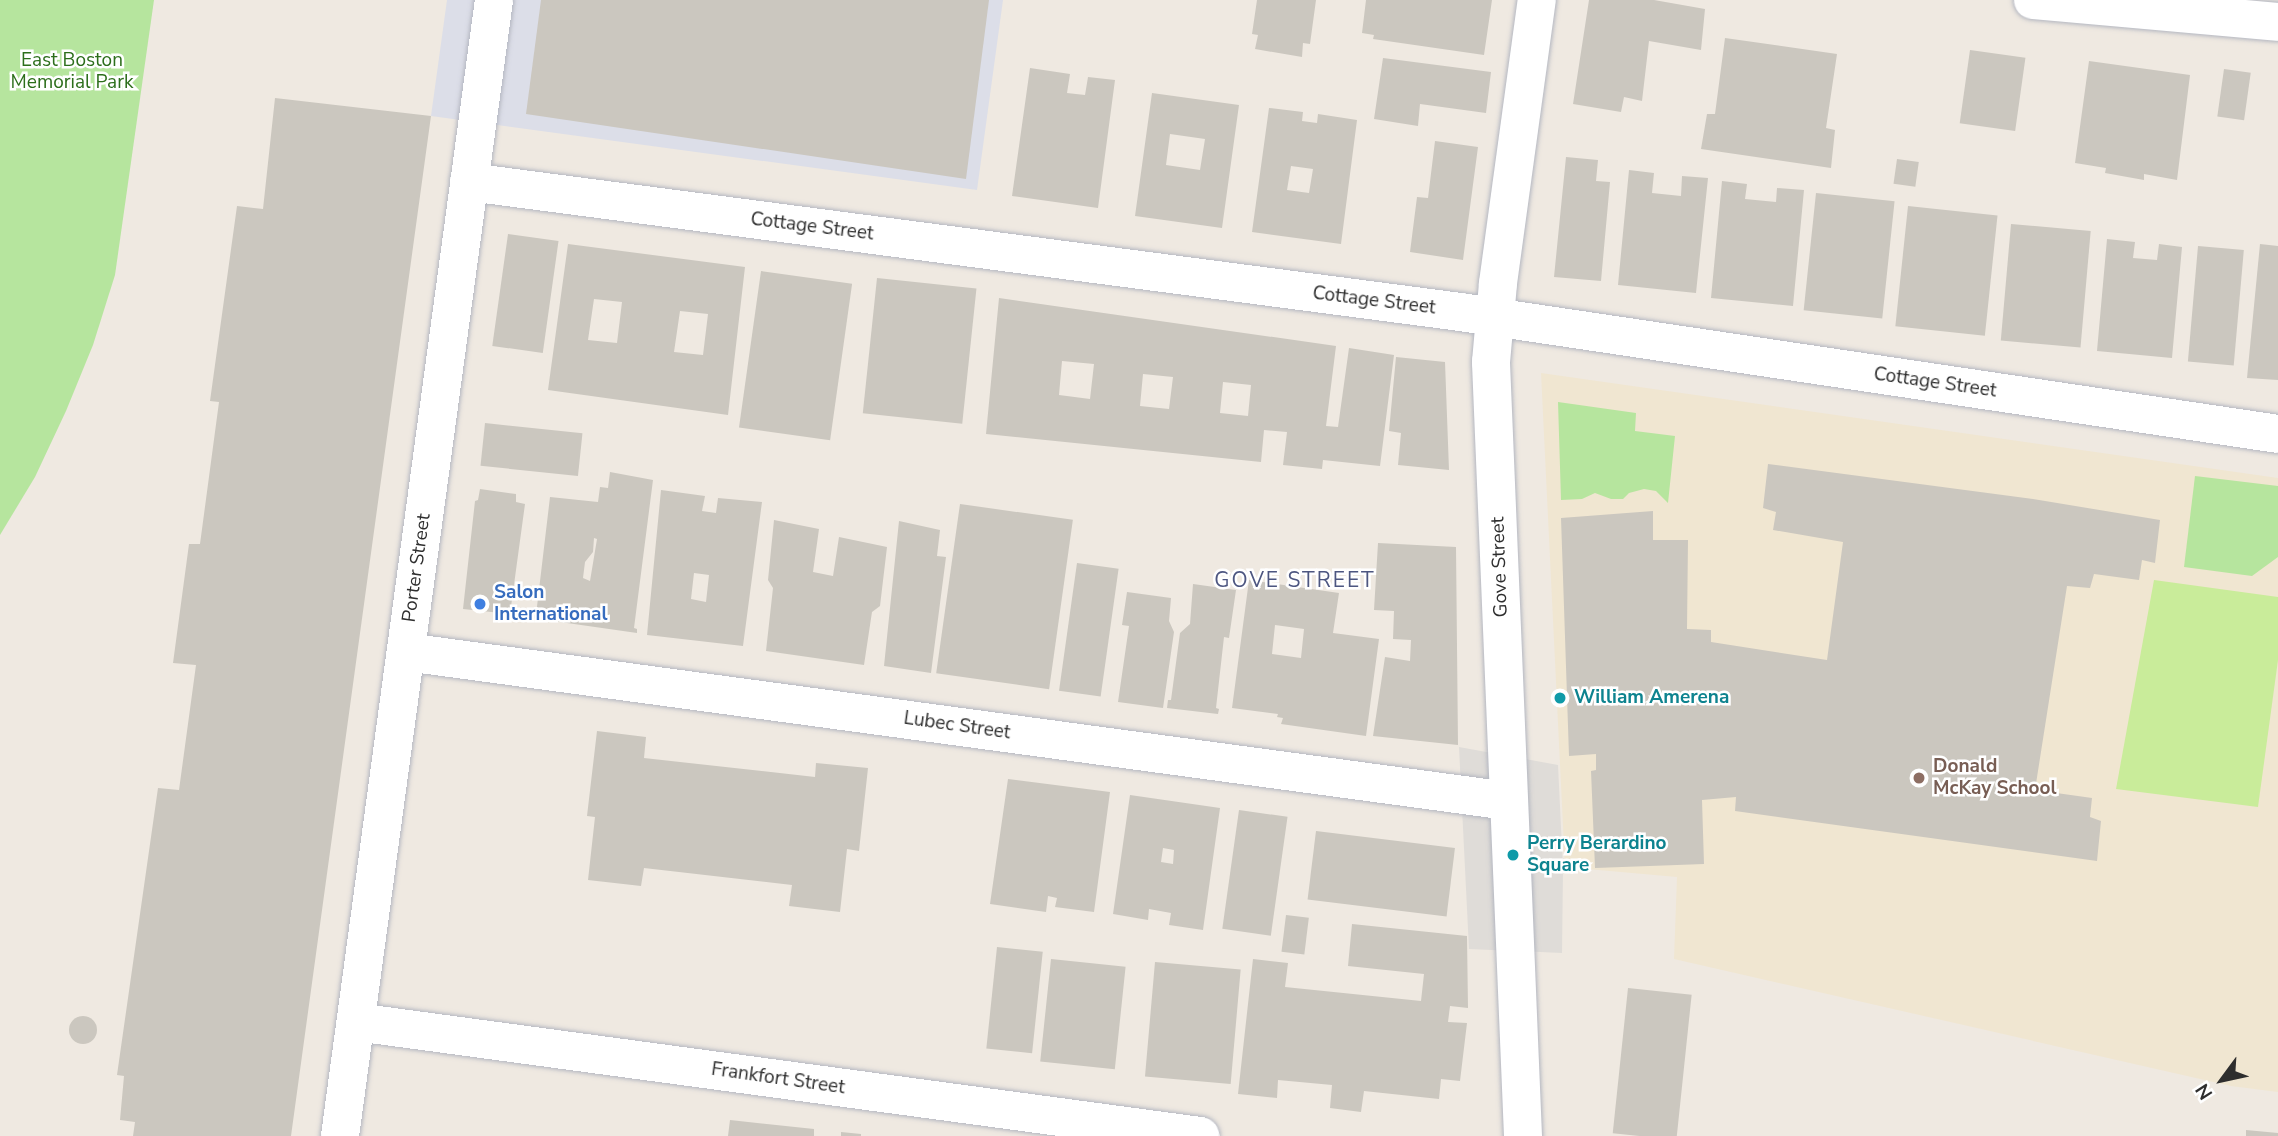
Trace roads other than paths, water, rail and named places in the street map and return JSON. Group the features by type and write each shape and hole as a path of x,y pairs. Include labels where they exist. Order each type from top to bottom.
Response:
{"street":[{"name":"Porter Street","path":"340,1136 494,0"},
{"name":"Gove Street","path":"1522,1136 1491,362 1537,0"},
{"path":"2033,0 2278,22"},
{"name":"Cottage Street","path":"469,182 1495,318 2278,435"},
{"name":"Lubec Street","path":"406,652 1508,801"},
{"name":"Frankfort Street","path":"356,1022 1200,1136"}],"place":[{"name":"Salon International","path":"480,604"},
{"name":"William Amerena","path":"1560,698"},
{"name":"Donald McKay School","path":"1919,778"},
{"name":"Perry Berardino Square","path":"1513,855"}],"district":[{"name":"GOVE STREET","path":"1295,580"}],"park label":[{"name":"East Boston Memorial Park","path":"72,72"}]}
